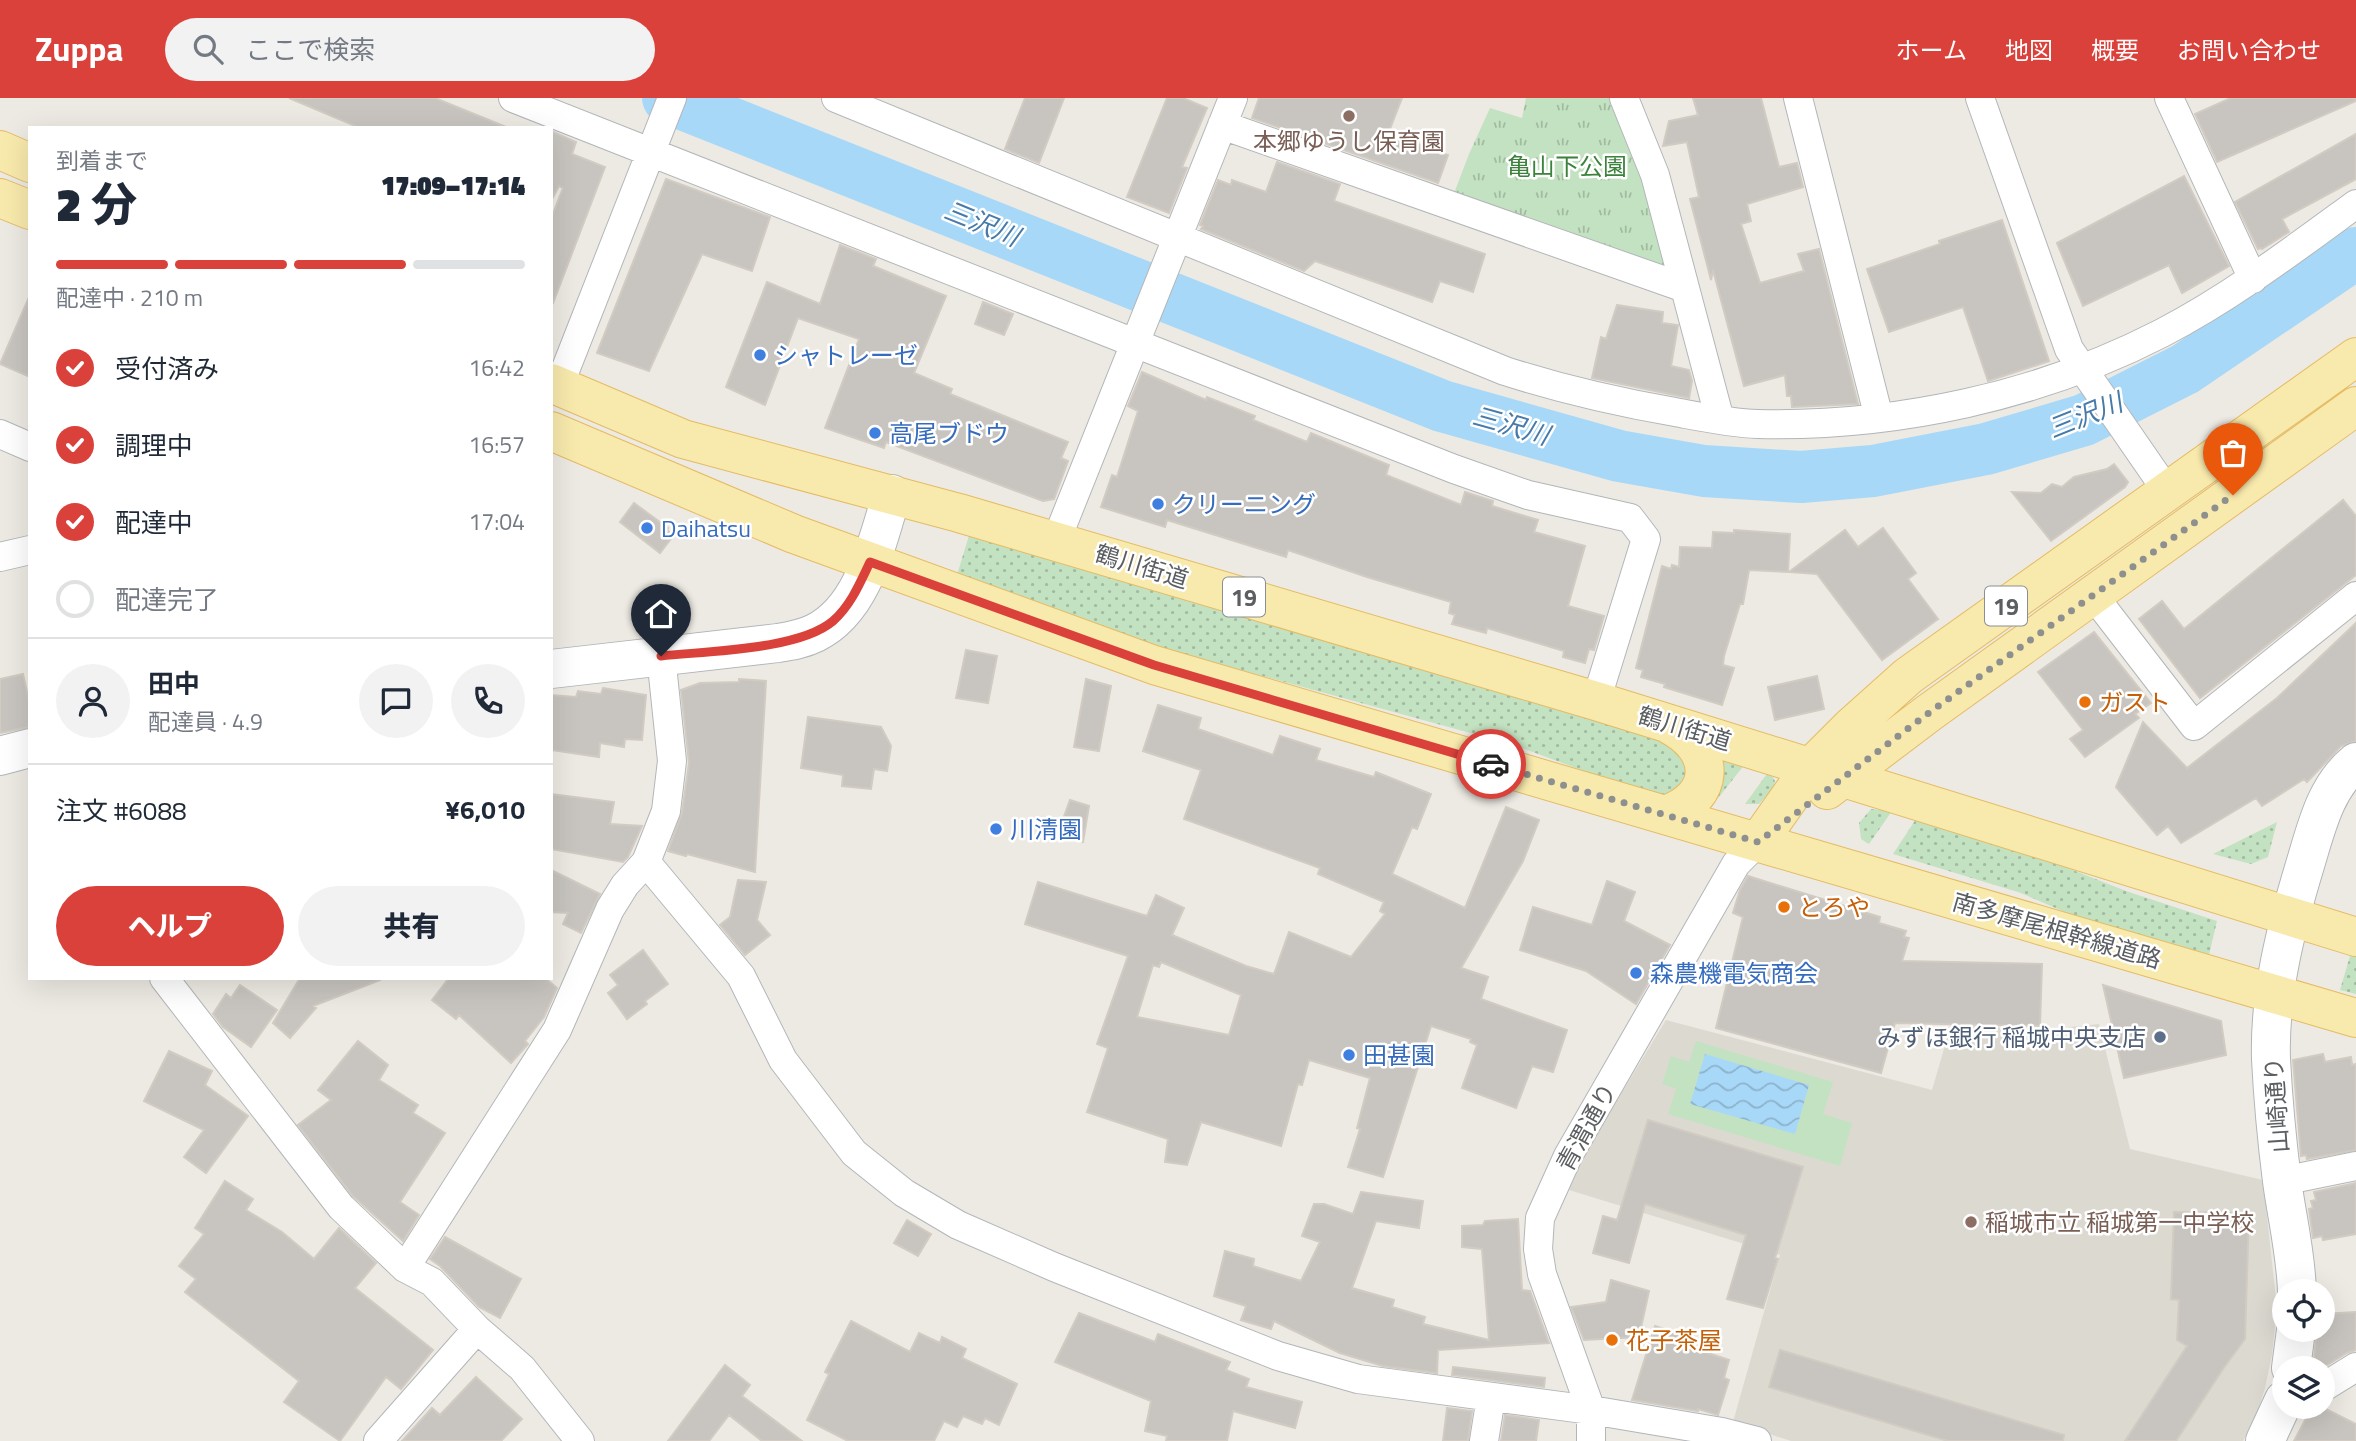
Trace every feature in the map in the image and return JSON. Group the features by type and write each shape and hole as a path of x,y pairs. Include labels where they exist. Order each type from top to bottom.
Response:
{"main road":[{"path":"0,150 28,162"},
{"path":"0,198 28,209"},
{"name":"19","path":"1827,773 1851,727 1908,676 2356,357"},
{"name":"鶴川街道","path":"555,384 683,439 1056,541 1662,721 1827,773"},
{"name":"19","path":"1758,842 1827,773 1930,712 2356,406"},
{"path":"553,432 794,534 1154,665 1758,842"},
{"path":"1662,721 1684,732 1695,743 1704,764 1701,789 1693,800 1682,809 1665,815"},
{"name":"19","path":"1827,773 2356,937"},
{"name":"南多摩尾根幹線道路","path":"1758,842 2356,1018"}],"street":[{"path":"513,98 654,142 1139,334 1466,474 1528,495 1630,518 1646,540 1595,701"},
{"path":"555,384 672,98"},
{"path":"836,98 1172,250 1505,371 1573,392 1720,421 1758,424 1879,418 2088,377 2253,279 2356,204"},
{"path":"1056,541 1233,98"},
{"path":"1624,98 1655,175 1720,421"},
{"path":"1798,98 1879,418"},
{"path":"1980,98 2069,349 2167,491"},
{"path":"2169,98 2253,279"},
{"path":"1222,125 1685,288"},
{"path":"0,434 28,446"},
{"path":"553,669 778,643 800,639 817,632 834,620 855,594 870,562 892,494"},
{"path":"0,557 28,550"},
{"path":"2093,595 2194,726 2356,596"},
{"path":"405,1268 557,1030 610,909 625,885 646,862 666,811 672,761 661,656"},
{"path":"0,756 28,749"},
{"name":"山崎通り","path":"2296,1279 2282,1181 2271,1058 2275,994 2290,918 2324,807 2349,768 2356,762"},
{"name":"青渭通り","path":"1591,1441 1591,1410 1542,1274 1538,1249 1540,1218 1568,1156 1736,864 1758,842"},
{"path":"646,862 741,976 783,1060 854,1153 904,1193 958,1225 1278,1356 1359,1379 1591,1410 1722,1432 1757,1441"},
{"path":"166,980 341,1207 405,1268 432,1282 477,1329 522,1368 580,1441"},
{"path":"2282,1181 2356,1166"},
{"path":"378,1441 477,1329"},
{"path":"2335,1380 2356,1367"},
{"path":"1484,1441 1491,1397"}],"shaded area":[{"name":"稲城市立 稲城第一中学校","path":"1666,1020 1932,1090 1951,1025 2042,1030 2099,1024 2130,1149 2263,1180 2274,1279 2273,1342 2265,1388 2255,1419 2243,1441 1791,1441 1733,1422 1780,1255 1569,1190 1588,1148"}],"green space":[{"name":"亀山下公園","path":"1526,98 1611,98 1644,175 1670,264 1662,268 1453,196 1490,108 1522,118"},
{"path":"971,529 1682,745 1689,782 1659,799 1514,745 1161,648 956,578"},
{"path":"1715,756 1745,764 1719,797 1711,794"},
{"path":"1769,771 1775,781 1773,789 1759,804 1745,804"},
{"path":"1871,809 1892,811 1869,844 1861,839 1859,823"},
{"path":"1918,816 2017,848 2126,891 2217,921 2209,955 2083,920 2021,893 1893,854"},
{"path":"2277,822 2268,857 2251,864 2213,854"},
{"path":"2352,949 2356,950 2356,994 2340,990"},
{"path":"1696,1041 1833,1082 1823,1114 1852,1123 1840,1166 1668,1114 1676,1089 1662,1084 1671,1056 1689,1062"}],"water":[{"path":"1705,1054 1809,1085 1795,1134 1690,1104"}],"building":[{"path":"289,98 435,98 504,126 355,126"},
{"path":"1025,98 1064,98 1039,163 1005,149"},
{"path":"1167,98 1183,98 1207,108 1182,167 1187,168 1169,213 1127,197"},
{"path":"1259,98 1402,98 1390,129 1409,141 1448,155 1438,183 1252,118"},
{"path":"1693,98 1761,98 1779,167 1797,163 1803,187 1747,204 1751,221 1741,224 1760,283 1804,271 1798,254 1819,249 1858,404 1792,407 1791,396 1787,396 1785,375 1744,386 1713,270 1711,280 1690,199 1699,197 1687,142 1663,146 1669,121 1698,115"},
{"path":"2231,98 2356,98 2356,101 2217,162 2195,114"},
{"path":"553,132 576,142 572,154 605,167 553,303 553,214 563,188 559,186 553,197"},
{"path":"2356,134 2356,179 2282,219 2289,232 2258,249 2235,202"},
{"path":"1277,162 1340,184 1334,201 1485,254 1473,292 1440,281 1432,302 1315,261 1304,271 1201,229 1203,226 1200,225 1218,180 1231,185 1232,180 1266,192"},
{"path":"2184,176 2229,266 2182,293 2169,265 2083,306 2057,243"},
{"path":"666,179 770,217 752,271 702,254 649,371 597,353"},
{"path":"2002,220 2049,361 1988,381 1963,307 1889,332 1867,269"},
{"path":"840,245 876,259 873,266 946,296 914,373 952,389 950,394 1068,442 1061,458 1068,461 1054,499 1043,501 886,442 884,448 825,428 859,339 798,318 765,405 726,387 767,282 820,304"},
{"path":"28,300 28,376 0,364"},
{"path":"983,302 1013,314 1004,335 975,324"},
{"path":"1617,305 1663,312 1662,323 1678,325 1671,366 1689,370 1692,381 1689,398 1592,378 1601,337 1606,339"},
{"path":"1142,372 1206,400 1207,397 1255,416 1253,420 1307,442 1311,433 1389,465 1386,475 1461,505 1465,492 1493,501 1492,506 1538,520 1534,532 1585,546 1568,606 1604,616 1594,650 1589,649 1585,663 1563,657 1564,651 1487,628 1486,633 1452,624 1455,615 1449,613 1451,602 1288,550 1286,557 1167,520 1165,527 1101,507 1112,475 1117,477 1138,411 1128,406"},
{"path":"2114,464 2128,482 2125,487 2051,541 2012,492 2041,493 2052,484 2062,487 2074,477 2107,469"},
{"path":"2343,500 2356,516 2356,575 2200,698 2139,619 2162,601 2184,629"},
{"path":"634,503 668,528 673,536 660,553 620,522"},
{"path":"1883,528 1916,573 1908,579 1938,619 1882,660 1817,574 1789,572 1845,530 1858,547"},
{"path":"1734,530 1790,534 1788,572 1749,570 1743,604 1740,604 1724,656 1723,665 1734,668 1722,705 1664,687 1665,684 1641,677 1643,670 1636,668 1662,566 1671,569 1672,565 1679,567 1680,547 1712,548 1713,532 1734,533"},
{"path":"2356,623 2356,741 2341,746 2307,782 2304,779 2262,806 2256,798 2181,843 2168,826 2157,835 2116,787 2143,722 2187,768 2277,698"},
{"path":"2094,632 2151,703 2135,714 2139,718 2085,757 2070,739 2083,730 2038,672"},
{"path":"966,650 997,656 988,703 956,698"},
{"path":"23,674 28,696 28,727 0,733 0,679"},
{"path":"1817,676 1824,709 1775,720 1768,687"},
{"path":"739,679 766,681 755,872 668,851 682,813 689,763 681,690 700,683 739,682"},
{"path":"1086,679 1111,686 1099,751 1074,747"},
{"path":"603,688 646,695 642,740 625,739 624,747 600,743 599,757 553,750 553,695 576,697 578,691 601,694"},
{"path":"1158,705 1201,718 1198,729 1273,755 1280,736 1320,749 1316,760 1374,777 1376,772 1431,794 1417,829 1412,827 1392,874 1465,908 1506,807 1539,820 1523,861 1461,968 1488,977 1481,999 1567,1030 1553,1072 1532,1066 1516,1108 1462,1088 1477,1045 1470,1042 1471,1039 1431,1026 1383,1177 1348,1167 1360,1129 1357,1128 1370,1078 1309,1060 1302,1085 1298,1084 1281,1146 1201,1122 1187,1165 1165,1162 1168,1139 1087,1112 1108,1048 1097,1044 1128,956 1025,924 1038,882 1147,916 1156,895 1184,908 1172,935 1246,966 1274,974 1289,932 1351,957 1385,914 1380,911 1384,902 1318,874 1320,868 1184,819 1201,770 1143,751","holes":["1161,962 1241,995 1229,1035 1137,1017 1153,965 1159,967"]},
{"path":"808,717 881,727 891,746 887,771 874,769 871,789 842,786 843,775 801,768"},
{"path":"553,794 614,802 610,824 642,826 623,862 553,849"},
{"path":"1070,800 1089,806 1083,842 1058,833"},
{"path":"553,871 600,894 581,933 563,924 568,913 553,912"},
{"path":"1748,876 1880,917 1879,923 1906,931 1904,937 1909,938 1902,961 2042,964 2040,1026 1895,1023 1881,1073 1716,1028 1743,917 1733,913 1740,890"},
{"path":"738,880 766,882 757,920 770,935 745,955 720,925 730,917"},
{"path":"1607,881 1635,892 1624,921 1670,945 1636,1004 1586,971 1520,950 1533,907 1592,925"},
{"path":"643,950 668,984 627,1019 608,993 618,985 610,975"},
{"path":"299,980 380,980 313,1006 316,1008 290,1038 273,1023"},
{"path":"447,980 547,980 557,988 544,1017 525,1041 528,1044 511,1063 459,1015 456,1019 432,1000"},
{"path":"240,985 277,1010 251,1047 223,1027 213,1014 226,994 231,998"},
{"path":"2103,985 2221,1021 2226,1055 2124,1078"},
{"path":"358,1041 388,1065 379,1080 418,1105 413,1113 445,1133 400,1202 419,1215 403,1241 353,1196 298,1125 331,1100 318,1090"},
{"path":"169,1051 212,1071 205,1085 248,1116 206,1173 184,1157 204,1130 144,1101"},
{"path":"2323,1054 2325,1062 2351,1057 2352,1065 2356,1064 2356,1150 2307,1159 2306,1155 2301,1156 2293,1060"},
{"path":"1648,1120 1803,1167 1775,1258 1778,1259 1763,1308 1727,1299 1746,1235 1645,1204 1629,1263 1593,1253 1603,1216 1617,1220"},
{"path":"225,1181 253,1199 246,1210 282,1232 314,1259 339,1228 376,1263 355,1288 433,1350 401,1389 386,1377 340,1441 284,1402 299,1381 185,1292 196,1279 179,1266 204,1234 195,1228"},
{"path":"2356,1183 2356,1234 2323,1240 2322,1236 2313,1238 2309,1209 2313,1208 2311,1201 2316,1200 2314,1192"},
{"path":"1361,1192 1423,1201 1419,1228 1376,1221 1352,1288 1394,1300 1392,1307 1425,1317 1423,1324 1489,1340 1482,1249 1462,1247 1462,1226 1483,1225 1485,1221 1518,1219 1522,1290 1530,1291 1549,1343 1438,1350 1437,1373 1383,1366 1340,1353 1274,1321 1271,1329 1241,1320 1246,1306 1214,1296 1225,1251 1254,1259 1253,1266 1301,1281 1320,1242 1302,1236 1314,1204 1324,1204 1353,1214"},
{"path":"2174,1212 2249,1213 2245,1339 2176,1441 2125,1441 2187,1346 2177,1340 2179,1300 2171,1299"},
{"path":"907,1220 931,1234 918,1256 894,1243"},
{"path":"445,1237 521,1279 500,1318 479,1307 430,1259"},
{"path":"1611,1280 1649,1291 1639,1337 1584,1340 1571,1307 1606,1302"},
{"path":"2356,1312 2356,1350 2335,1360 2335,1356 2314,1356 2316,1342 2335,1342 2335,1313"},
{"path":"1079,1313 1155,1342 1158,1334 1230,1362 1226,1370 1249,1379 1246,1387 1302,1402 1295,1428 1233,1411 1227,1441 1166,1441 1167,1436 1145,1431 1151,1401 1055,1362"},
{"path":"851,1321 910,1352 919,1333 940,1343 942,1337 966,1349 962,1358 1017,1384 999,1425 985,1418 982,1424 963,1416 957,1427 944,1421 934,1441 848,1441 807,1420 829,1374 825,1372"},
{"path":"1655,1326 1686,1336 1683,1345 1729,1360 1724,1378 1729,1380 1718,1415 1698,1409 1632,1400"},
{"path":"1780,1350 2064,1435 2063,1441 1948,1441 1769,1387"},
{"path":"725,1365 750,1385 742,1396 802,1441 762,1441 729,1415 709,1441 668,1441"},
{"path":"1453,1367 1545,1378 1544,1387 1452,1375"},
{"path":"476,1377 522,1419 501,1441 402,1441 432,1408 440,1415"},
{"path":"1447,1408 1472,1411 1468,1441 1443,1441"},
{"path":"2335,1414 2356,1424 2356,1441 2294,1441 2306,1419 2335,1419"},
{"path":"1505,1415 1539,1420 1536,1441 1501,1441"}],"waterway":[{"name":"三沢川","path":"668,98 1442,406 1619,456 1704,471 1801,477 1873,471 1986,449 2084,420 2185,369 2356,253"}],"way so far":[{"path":"1491,764 1758,842 1930,712 2233,495"}],"place":[{"name":"本郷ゆうし保育園","path":"1349,116"},
{"name":"シャトレーゼ","path":"760,355"},
{"name":"高尾ブドウ","path":"875,433"},
{"name":"クリーニング","path":"1158,504"},
{"name":"Daihatsu","path":"647,528"},
{"name":"ガスト","path":"2085,702"},
{"name":"川清園","path":"996,829"},
{"name":"とろや","path":"1784,907"},
{"name":"森農機電気商会","path":"1636,973"},
{"name":"みずほ銀行 稲城中央支店","path":"2160,1037"},
{"name":"田甚園","path":"1349,1055"},
{"name":"稲城市立 稲城第一中学校","path":"1971,1222"},
{"name":"花子茶屋","path":"1612,1340"}],"route":[{"path":"661,656 778,643 800,639 817,632 834,620 855,594 870,562 1154,665 1491,764"}]}
